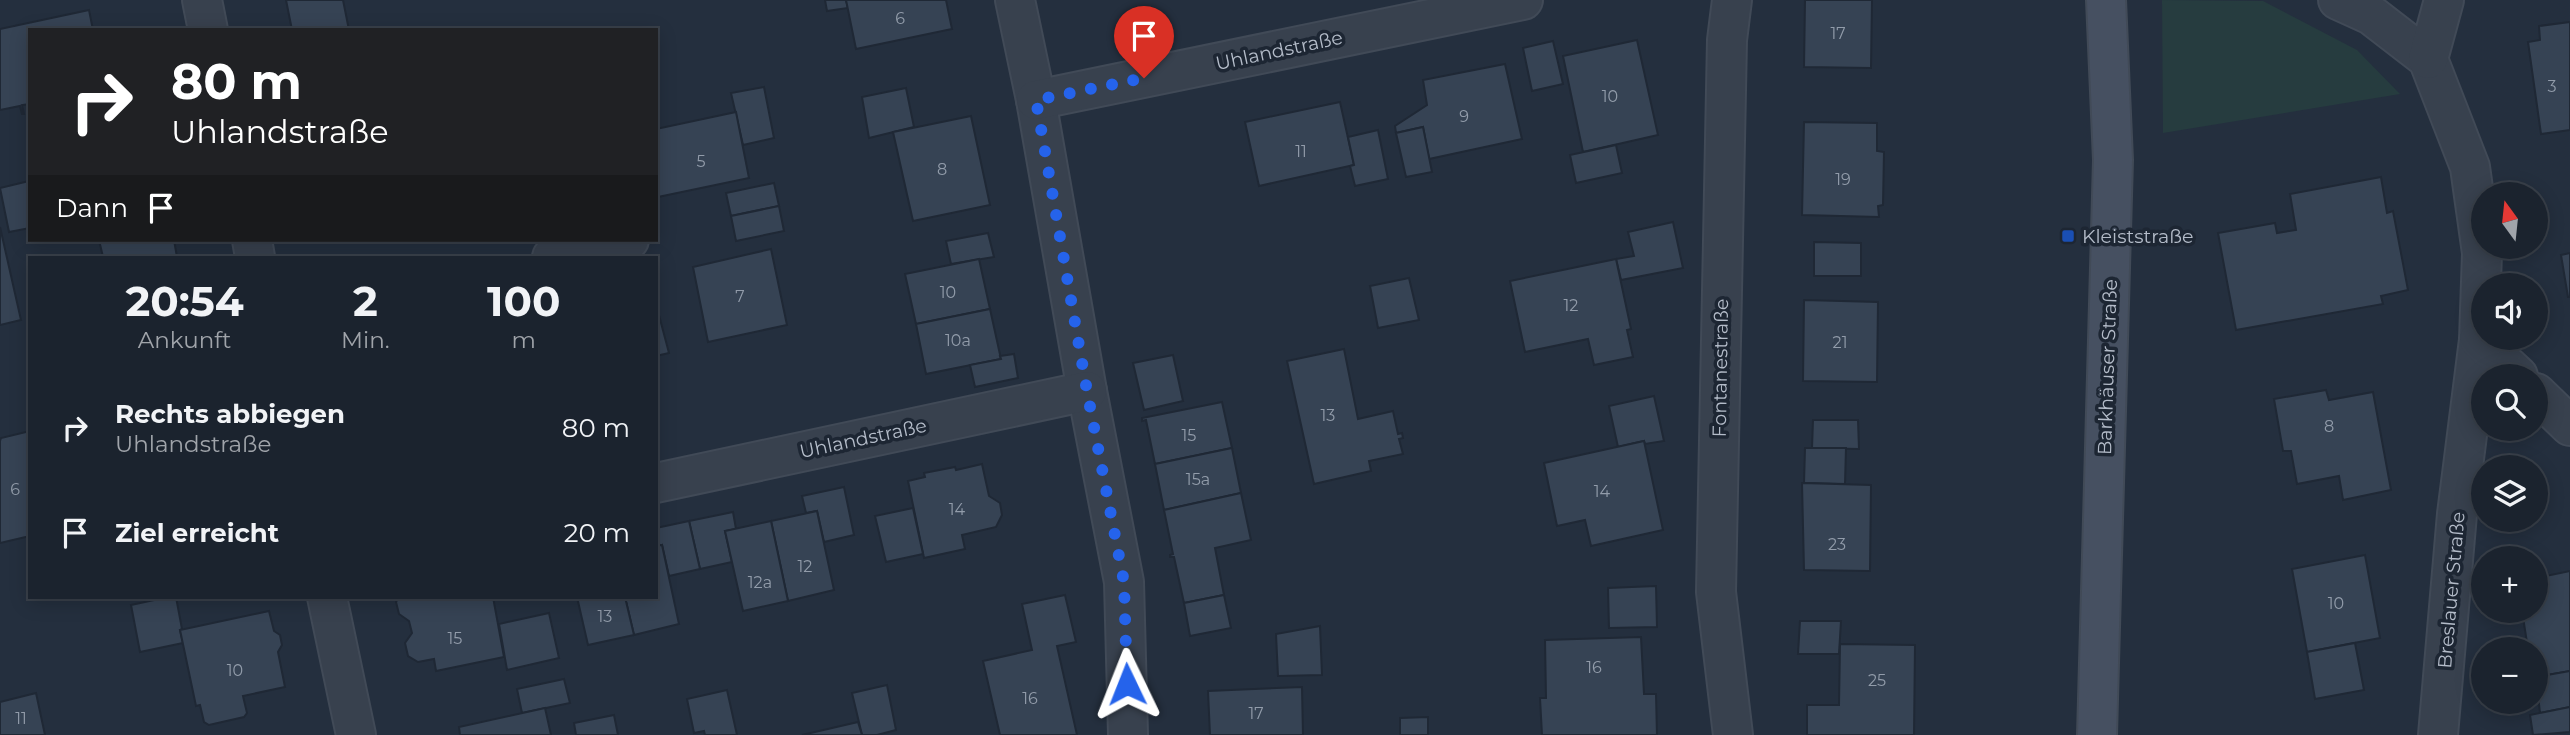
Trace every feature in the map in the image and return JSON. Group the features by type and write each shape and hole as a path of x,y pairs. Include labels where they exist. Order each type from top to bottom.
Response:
{"street":[{"path":"202,0 208,28"},
{"path":"1015,0 1036,100 1124,582 1128,735"},
{"name":"Uhlandstraße","path":"1036,100 1523,0"},
{"name":"Fontanestraße","path":"1731,0 1727,40 1716,592 1733,735"},
{"name":"Barkhäuser Straße","path":"2097,735 2113,160 2106,0"},
{"path":"2338,0 2371,15 2428,59 2444,0"},
{"name":"Breslauer Straße","path":"2428,59 2470,167 2482,253 2481,273"},
{"path":"557,256 620,242"},
{"name":"Breslauer Straße","path":"2438,735 2458,514 2478,350"},
{"path":"2490,350 2505,364"},
{"name":"Uhlandstraße","path":"658,483 1087,391"},
{"path":"2548,405 2570,426"},
{"path":"327,599 356,735"}],"green space":[{"path":"2162,0 2263,1 2357,50 2400,94 2163,133"}],"building":[{"path":"286,0 343,0 349,28 292,28"},
{"path":"825,0 846,0 848,8 827,11"},
{"path":"846,0 946,0 952,29 856,49"},
{"path":"1805,0 1872,0 1871,68 1804,67"},
{"path":"89,10 93,28 28,28 28,104 22,105 24,114 20,106 0,110 0,29"},
{"path":"2570,22 2570,130 2541,134 2528,42 2540,40 2539,26"},
{"path":"1637,40 1658,135 1583,152 1563,56"},
{"path":"1553,41 1563,84 1532,91 1523,48"},
{"path":"1505,64 1522,139 1429,159 1423,127 1396,133 1395,126 1427,105 1423,80"},
{"path":"764,87 774,138 743,145 731,93"},
{"path":"906,88 914,127 869,138 862,97"},
{"path":"1340,102 1354,165 1259,186 1245,122"},
{"path":"736,112 749,178 658,197 658,129"},
{"path":"971,116 990,205 913,221 893,132"},
{"path":"1804,122 1877,123 1877,151 1884,152 1883,205 1878,206 1879,217 1802,215"},
{"path":"1423,127 1432,172 1406,177 1396,133"},
{"path":"1378,130 1388,179 1355,186 1350,166 1354,165 1348,137"},
{"path":"1616,145 1622,173 1576,183 1570,155"},
{"path":"2381,177 2387,213 2393,211 2408,290 2381,296 2383,304 2236,330 2218,233 2275,223 2277,233 2296,230 2290,194"},
{"path":"28,181 28,228 9,232 0,188"},
{"path":"774,183 779,206 731,216 726,193"},
{"path":"779,206 784,231 736,241 731,216"},
{"path":"1673,222 1683,268 1621,280 1616,259 1634,256 1628,232"},
{"path":"0,227 21,320 0,325"},
{"path":"988,233 994,257 951,264 946,241"},
{"path":"99,242 174,242 177,256 103,256"},
{"path":"1814,242 1861,243 1861,276 1814,276"},
{"path":"771,249 787,325 708,342 693,267"},
{"path":"2570,253 2570,297 2568,297 2561,255"},
{"path":"979,259 990,309 916,324 905,274"},
{"path":"1616,259 1631,329 1627,330 1633,357 1594,365 1588,339 1525,352 1510,281"},
{"path":"1409,278 1419,320 1378,328 1370,286"},
{"path":"1804,300 1878,302 1877,382 1803,381"},
{"path":"990,309 1001,359 926,374 916,324"},
{"path":"658,312 669,353 658,356"},
{"path":"1344,349 1358,419 1393,411 1398,434 1402,433 1403,438 1399,439 1403,454 1369,461 1371,471 1314,484 1287,361"},
{"path":"1014,354 1018,378 975,387 970,365"},
{"path":"1173,355 1183,401 1144,410 1133,363"},
{"path":"2326,390 2329,400 2373,392 2391,490 2343,500 2339,476 2297,484 2291,451 2283,451 2274,399"},
{"path":"1654,396 1664,441 1645,444 1644,441 1618,447 1609,406"},
{"path":"1222,402 1232,448 1155,464 1146,420 1142,421 1142,418"},
{"path":"1813,420 1858,420 1859,449 1812,448"},
{"path":"28,431 28,536 0,543 0,441 1,438"},
{"path":"1644,441 1663,530 1591,546 1585,520 1557,526 1544,463"},
{"path":"1232,448 1241,493 1164,510 1155,464"},
{"path":"1805,448 1846,448 1845,484 1804,483"},
{"path":"982,464 989,496 1000,503 1002,515 996,527 962,535 965,549 924,558 908,481 925,477 924,473"},
{"path":"1802,483 1871,485 1870,571 1804,570"},
{"path":"844,487 854,535 824,542 817,511 806,513 802,496"},
{"path":"1241,493 1251,540 1215,548 1224,595 1184,603 1174,557 1170,557 1173,554 1164,510"},
{"path":"913,508 923,554 886,562 875,516"},
{"path":"817,511 834,590 788,601 771,521"},
{"path":"733,512 736,529 725,531 732,562 700,569 689,521"},
{"path":"689,521 700,569 669,576 662,545 658,546 658,528"},
{"path":"771,521 788,601 743,611 725,531"},
{"path":"662,545 679,624 634,635 625,599 658,599 658,546"},
{"path":"2365,555 2380,638 2307,652 2292,569"},
{"path":"2570,571 2570,671 2548,675 2548,637 2526,637 2524,623 2548,623 2548,576"},
{"path":"1656,586 1657,627 1609,628 1608,588"},
{"path":"1065,595 1076,642 1057,646 1077,735 1000,735 983,661 1032,650 1022,604"},
{"path":"1224,595 1231,628 1190,636 1184,603"},
{"path":"159,599 176,599 183,643 140,652 131,605"},
{"path":"398,599 493,599 504,657 436,671 434,659 418,662 408,656 405,643 412,633 409,621 399,614"},
{"path":"577,599 625,599 634,635 588,645"},
{"path":"269,611 274,631 280,635 282,645 278,652 285,687 243,696 247,713 244,717 209,725 204,722 200,705 196,706 180,630"},
{"path":"549,613 559,658 507,670 499,624"},
{"path":"1800,621 1841,621 1839,654 1798,654"},
{"path":"1320,626 1322,675 1278,676 1276,634"},
{"path":"1641,637 1644,694 1656,694 1657,735 1542,735 1540,698 1546,698 1545,640"},
{"path":"2355,643 2364,690 2315,699 2307,652"},
{"path":"1840,644 1915,645 1914,735 1807,735 1807,705 1839,705"},
{"path":"2570,671 2570,707 2548,711 2548,675"},
{"path":"564,679 570,703 522,713 517,689"},
{"path":"887,685 896,730 877,735 862,735 852,693"},
{"path":"1302,687 1303,735 1210,735 1208,691"},
{"path":"727,690 737,735 705,735 704,731 694,733 687,699"},
{"path":"36,693 45,735 0,735 0,702"},
{"path":"2570,707 2570,732 2533,735 2530,715 2548,714 2548,711"},
{"path":"545,708 551,735 460,735 459,727"},
{"path":"614,715 618,735 576,735 574,723"},
{"path":"1428,717 1428,735 1400,735 1400,718"},
{"path":"858,722 862,735 802,735"}],"place":[{"name":"Kleiststraße","path":"2068,236"}],"route":[{"path":"1127,684 1124,582 1036,100 1144,78"}]}
